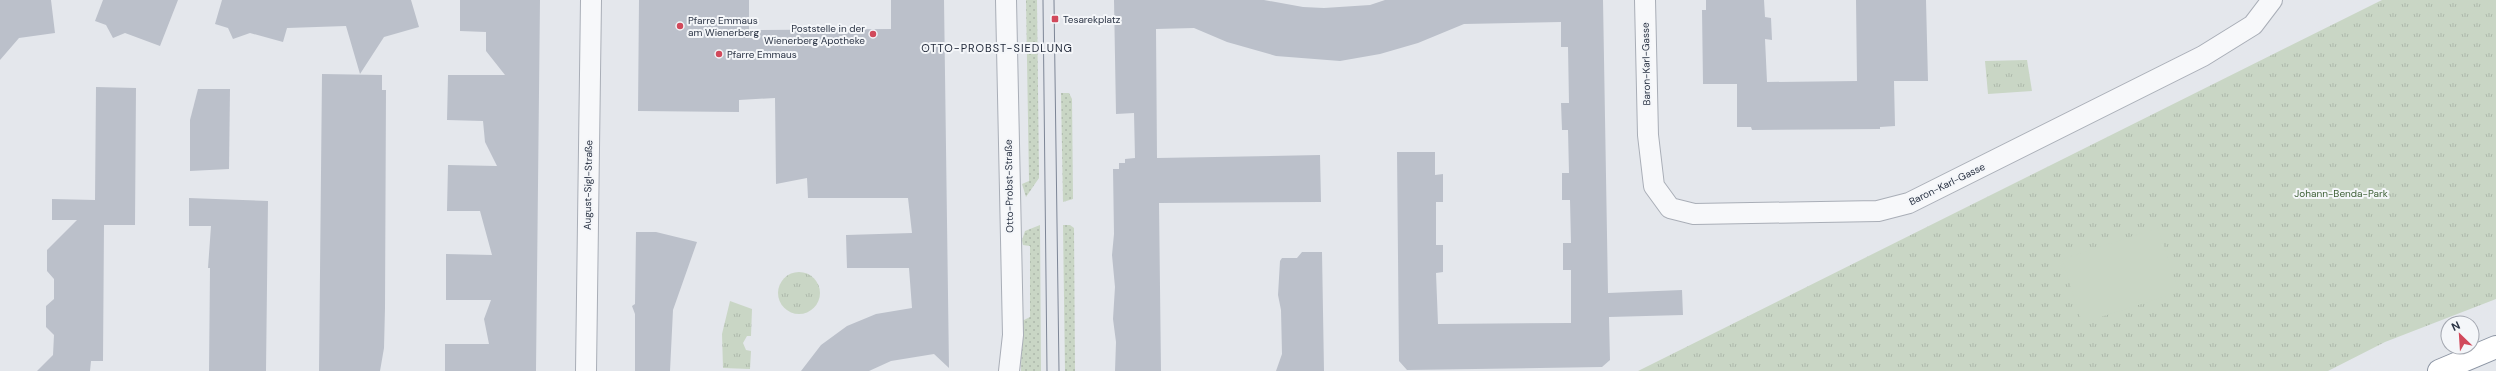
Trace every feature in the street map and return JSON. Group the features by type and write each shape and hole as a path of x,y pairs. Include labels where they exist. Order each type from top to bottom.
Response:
{"highway":[{"path":"2439,371 2496,347"}],"street":[{"name":"August-Sigl-Straße","path":"586,371 591,0"},
{"name":"Otto-Probst-Straße","path":"1006,0 1013,335 1009,371"},
{"name":"Baron-Karl-Gasse","path":"1645,0 1648,135 1654,186 1670,208 1694,214 1878,211 1909,203 2203,56 2252,25 2272,0"}],"green space":[{"path":"1026,0 1037,0 1039,178 1026,197 1022,184 1029,181"},
{"name":"Johann-Benda-Park","path":"2382,0 2496,0 2496,299 2455,315 2440,315 2440,321 2385,342 2328,371 1638,371"},
{"path":"2027,60 2032,91 1988,94 1985,61"},
{"path":"1061,93 1069,93 1072,99 1073,199 1063,202"},
{"path":"1040,225 1041,371 1021,371 1022,321 1030,317 1030,246 1023,245 1022,240 1025,231"},
{"path":"1063,225 1070,225 1074,228 1075,371 1065,371"},
{"path":"2158,228 2179,292 2082,323 2062,259"},
{"path":"795,272 803,272 814,278 820,289 820,297 814,308 803,314 795,314 784,308 778,297 778,289 784,278"},
{"path":"730,301 752,309 751,336 747,336 743,343 746,350 751,351 750,369 723,368 722,334"}],"building":[{"path":"0,0 51,0 55,33 19,38 0,60"},
{"path":"103,0 178,0 160,46 125,33 113,38 106,25 95,21"},
{"path":"222,0 411,0 419,27 384,37 360,74 346,26 287,28 283,42 250,33 233,39 228,28 215,24"},
{"path":"460,0 540,0 536,371 445,371 445,344 489,344 484,319 491,300 446,300 446,254 492,255 480,211 447,211 448,165 497,166 485,142 483,121 447,120 448,75 505,75 486,51 486,32 460,31"},
{"path":"639,0 749,0 749,30 891,29 891,0 944,0 949,368 934,354 891,361 869,371 801,371 821,345 847,326 876,314 912,308 909,268 847,268 846,235 912,233 908,198 808,198 807,178 776,184 775,98 739,100 739,112 638,111"},
{"path":"1114,0 1264,0 1303,7 1324,8 1370,5 1385,0 1603,0 1608,293 1682,290 1683,315 1609,317 1610,360 1602,367 1407,370 1399,361 1397,152 1435,152 1435,175 1443,174 1443,202 1436,202 1436,245 1443,245 1443,272 1436,273 1438,324 1571,323 1571,270 1563,270 1563,243 1571,243 1570,200 1562,200 1562,173 1569,173 1568,130 1562,130 1561,103 1569,103 1568,47 1561,47 1561,22 1464,24 1418,43 1380,54 1340,61 1276,56 1227,42 1194,28 1156,29 1157,158 1320,155 1321,202 1159,203 1161,371 1115,371 1116,342 1113,319 1115,287 1112,255 1114,234 1113,169 1119,169 1119,163 1125,163 1125,159 1135,158 1134,113 1116,114"},
{"path":"1706,0 1764,0 1765,17 1771,18 1772,40 1765,39 1767,82 1857,81 1856,0 1926,0 1928,81 1894,81 1895,126 1880,127 1880,129 1752,130 1751,127 1737,127 1737,84 1703,84 1702,10 1706,10"},
{"path":"322,74 382,75 382,90 386,90 385,308 384,348 380,371 319,371"},
{"path":"96,87 136,88 135,225 104,225 103,361 91,361 90,371 37,371 53,355 54,335 46,327 46,306 54,299 54,279 47,271 47,250 77,220 52,220 52,199 95,200"},
{"path":"198,89 230,89 229,169 190,171 190,120"},
{"path":"189,198 268,201 266,371 209,371 210,268 208,268 211,226 189,226"},
{"path":"636,232 656,232 697,242 673,310 670,371 635,371 635,314 632,306 635,304"},
{"path":"1302,252 1322,252 1324,371 1276,371 1282,354 1281,310 1278,295 1280,261 1282,258 1297,258"}],"tram line":[{"path":"1043,0 1047,371"},
{"path":"1054,0 1059,371"}],"place":[{"name":"Tesarekplatz","path":"1055,19"},
{"name":"Pfarre Emmaus am Wienerberg","path":"680,26"},
{"name":"Poststelle in der Wienerberg Apotheke","path":"873,34"},
{"name":"Pfarre Emmaus","path":"719,54"}],"district":[{"name":"OTTO-PROBST-SIEDLUNG","path":"997,48"}]}
